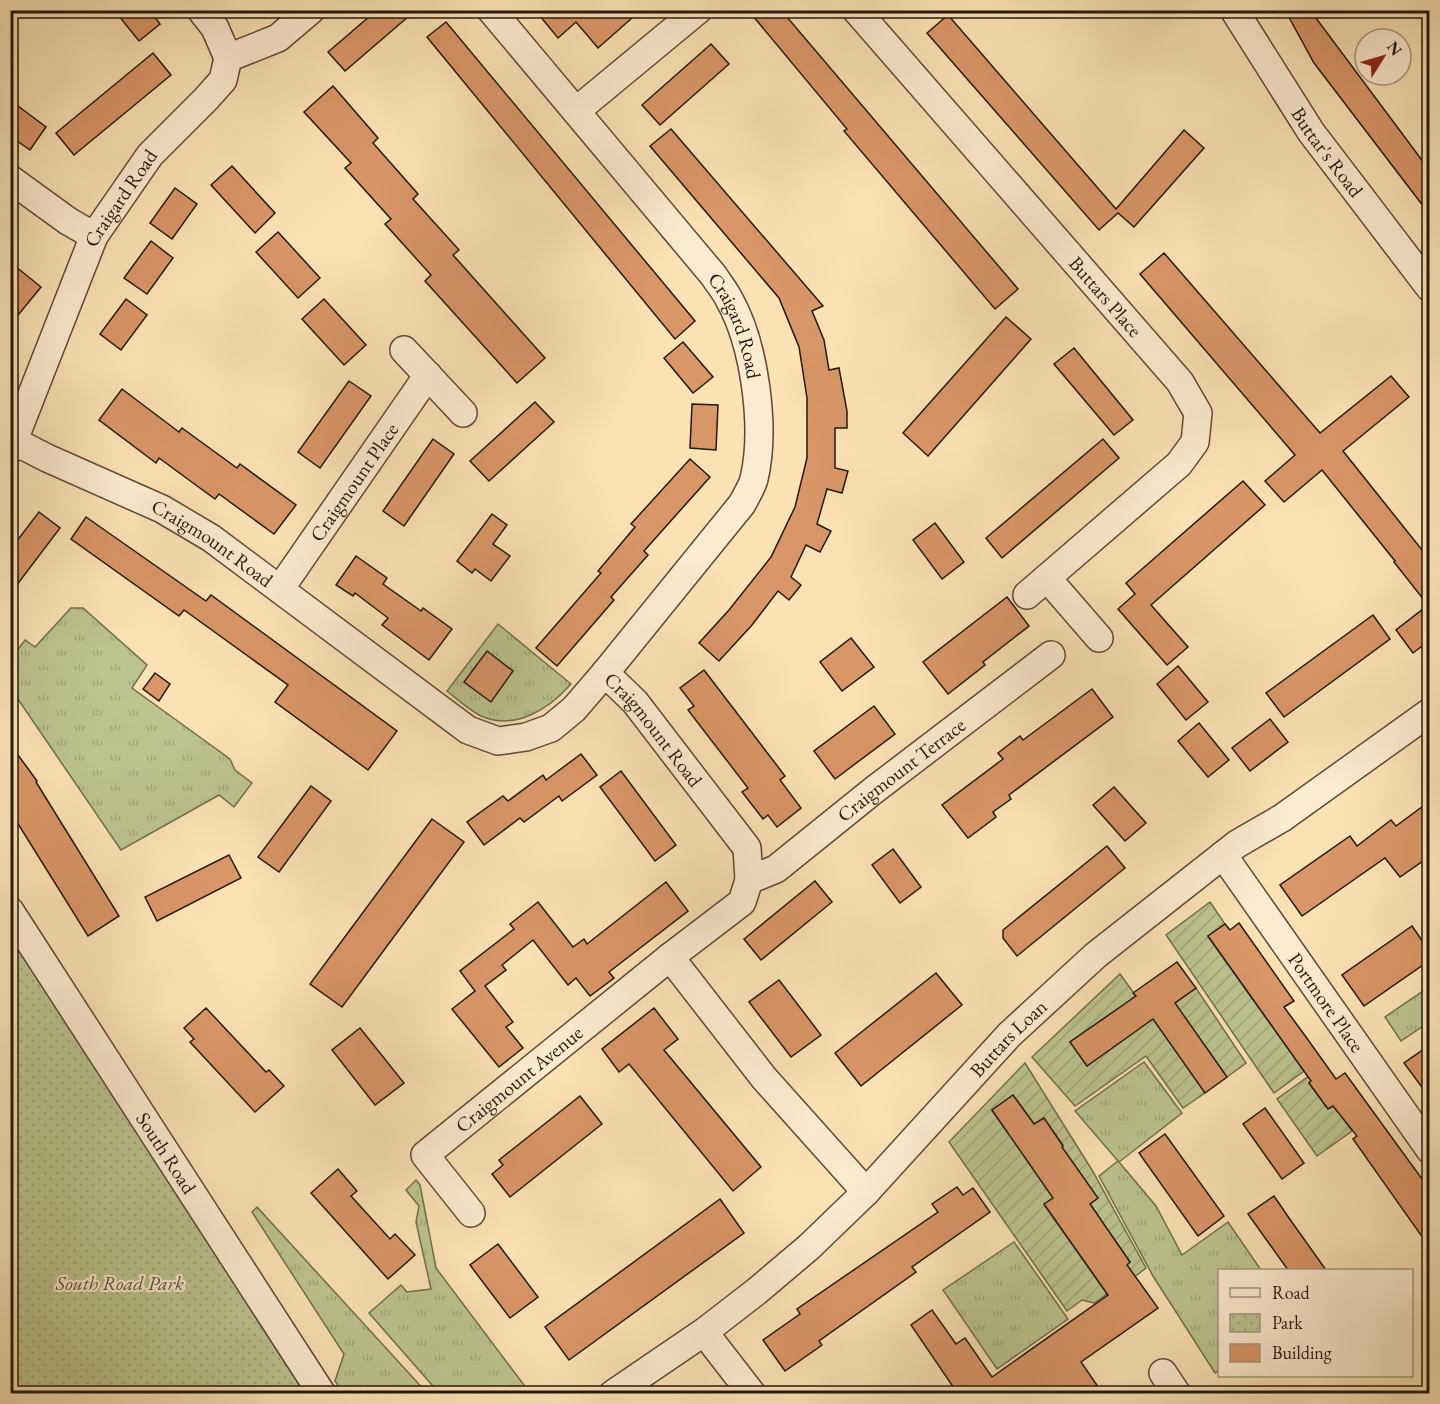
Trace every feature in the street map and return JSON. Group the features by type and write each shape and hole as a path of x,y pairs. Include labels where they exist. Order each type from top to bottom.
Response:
{"street":[{"path":"201,10 215,28 228,58 278,38 311,10"},
{"name":"Craigard Road","path":"491,10 714,276 730,299 753,368 758,452 754,481 742,504 605,673"},
{"path":"576,111 698,10"},
{"name":"Buttars Place","path":"856,10 1180,382 1198,413 1195,442 1179,464 1027,596"},
{"name":"Buttar's Road","path":"1234,10 1311,132 1430,288"},
{"name":"Craigard Road","path":"12,443 94,236 150,155 223,80 228,58"},
{"path":"10,179 68,221 94,236"},
{"path":"404,350 463,413"},
{"name":"Craigmount Place","path":"280,589 429,375"},
{"name":"Craigmount Road","path":"12,443 162,509 211,538 468,730 498,741 526,737 551,728 574,709 605,673 634,702 747,848 749,880 742,902 670,957"},
{"path":"1047,578 1099,638"},
{"name":"Craigmount Terrace","path":"749,880 776,869 874,790 1051,655"},
{"name":"Buttars Loan","path":"613,1394 704,1332 783,1269 866,1192 1009,1035 1096,955 1223,855 1282,818 1430,712"},
{"name":"Portmore Place","path":"1223,855 1430,1150"},
{"name":"South Road","path":"10,911 322,1394"},
{"path":"670,957 764,1078 866,1192"},
{"name":"Craigmount Avenue","path":"471,1213 425,1155 670,957"},
{"path":"704,1332 752,1394"}],"green space":[{"path":"71,608 83,608 147,665 132,688 230,759 235,770 252,783 234,807 219,795 121,850 11,689 11,659 25,640 35,647"},
{"path":"498,624 571,684 542,709 519,719 506,721 481,716 447,691"},
{"path":"1210,902 1225,924 1208,937 1304,1071 1274,1093 1166,935"},
{"name":"South Road Park","path":"10,911 322,1393 11,1393"},
{"path":"1120,974 1136,996 1070,1042 1087,1066 1196,988 1246,1063 1227,1077 1188,1022 1205,1093 1183,1108 1146,1056 1075,1106 1032,1057"},
{"path":"1429,987 1429,1022 1401,1041 1385,1017"},
{"path":"1144,1062 1182,1113 1119,1162 1156,1206 1182,1255 1228,1222 1260,1269 1218,1269 1218,1371 1215,1373 1153,1276 1099,1176 1118,1161 1075,1111"},
{"path":"1025,1063 1092,1170 1146,1268 1129,1281 1121,1269 1130,1262 1110,1234 1090,1225 1100,1218 1054,1153 1063,1145 1044,1118 1034,1124 1013,1095 992,1111 1054,1198 1044,1205 1107,1294 1094,1303 1082,1300 1067,1311 949,1142"},
{"path":"1313,1073 1316,1078 1309,1083 1328,1109 1334,1105 1352,1131 1317,1156 1277,1099"},
{"path":"416,1180 420,1185 436,1268 530,1393 439,1393 369,1313 401,1285 407,1292 431,1289 416,1222 419,1206 406,1190"},
{"path":"257,1207 427,1393 343,1393 335,1381 344,1354 252,1212"},
{"path":"1014,1242 1068,1319 997,1369 943,1290"}],"building":[{"path":"114,10 150,10 160,24 139,41"},
{"path":"377,10 416,10 345,71 328,52"},
{"path":"535,10 641,10 598,48 576,22 558,38"},
{"path":"748,10 781,10 1018,289 995,309 844,131 847,129"},
{"path":"1285,10 1310,10 1353,68 1353,87 1367,87 1430,171 1430,215 1314,63"},
{"path":"948,15 1116,209 1184,130 1204,148 1134,227 1118,213 1099,230 927,33"},
{"path":"446,22 695,321 675,339 427,37"},
{"path":"711,44 729,64 660,125 642,105"},
{"path":"153,53 171,75 74,155 56,133"},
{"path":"333,86 378,138 373,143 418,194 413,199 459,250 453,255 545,358 517,383 425,281 431,275 385,224 391,219 345,168 351,163 304,112"},
{"path":"10,100 46,127 30,150 10,136"},
{"path":"671,129 823,306 812,311 824,340 829,370 839,368 847,411 847,428 835,428 835,468 848,471 842,493 827,489 817,524 831,531 820,552 806,545 791,577 801,585 789,600 778,591 752,625 719,661 699,643 729,610 771,557 795,507 807,458 807,398 799,347 779,298 650,146"},
{"path":"232,166 275,213 255,233 211,185"},
{"path":"175,188 197,204 172,239 150,223"},
{"path":"278,232 320,278 298,298 256,252"},
{"path":"151,241 173,258 147,294 124,278"},
{"path":"1164,253 1320,433 1391,376 1409,397 1343,451 1430,560 1430,640 1413,653 1396,630 1428,605 1322,470 1284,502 1265,481 1295,455 1140,274"},
{"path":"10,262 41,287 10,325"},
{"path":"126,299 147,315 121,350 100,334"},
{"path":"324,299 366,345 344,365 302,319"},
{"path":"1006,317 1031,339 928,456 903,433"},
{"path":"683,342 713,377 693,393 664,358"},
{"path":"1074,348 1133,420 1114,435 1054,364"},
{"path":"349,381 371,396 320,468 298,452"},
{"path":"122,389 179,432 182,428 237,468 240,464 296,505 274,534 219,494 215,499 159,458 156,463 99,420"},
{"path":"535,402 554,422 489,481 470,461"},
{"path":"692,404 718,405 716,450 690,448"},
{"path":"433,439 454,454 404,526 383,511"},
{"path":"1103,439 1119,458 1002,558 986,538"},
{"path":"690,459 710,477 644,551 648,555 611,597 614,600 557,666 536,648 601,573 598,571 635,527 631,524"},
{"path":"1243,481 1265,505 1151,605 1188,647 1167,665 1118,609 1135,594 1126,583"},
{"path":"39,512 60,528 10,594 10,550"},
{"path":"492,514 507,525 493,544 510,556 491,581 475,569 472,573 457,561"},
{"path":"86,517 206,601 211,595 397,731 368,770 275,702 288,685 184,610 179,616 71,539"},
{"path":"935,523 964,562 942,579 913,540"},
{"path":"356,556 387,578 383,584 421,611 423,608 452,629 429,660 382,625 388,618 355,593 353,596 336,585"},
{"path":"1007,597 1029,626 983,662 985,665 948,694 923,662"},
{"path":"1373,615 1390,639 1284,717 1266,693"},
{"path":"851,638 874,667 842,691 820,662"},
{"path":"487,651 513,671 491,702 464,682"},
{"path":"1178,666 1208,702 1186,720 1157,684"},
{"path":"704,670 785,776 780,780 801,808 777,827 768,815 763,819 742,792 748,788 688,710 694,706 680,688"},
{"path":"155,673 170,684 159,701 143,689"},
{"path":"1092,689 1113,717 1009,795 1011,799 993,812 996,817 968,838 942,805 1003,759 998,753 1020,736 1023,740"},
{"path":"874,706 895,734 835,779 814,751"},
{"path":"1270,719 1288,742 1250,771 1232,748"},
{"path":"1199,723 1229,760 1208,777 1178,741"},
{"path":"10,744 37,781 119,916 88,936 10,811"},
{"path":"581,754 597,775 562,801 559,796 524,822 520,818 484,845 467,822 503,796 508,801 543,775 546,780"},
{"path":"621,771 676,845 655,861 600,787"},
{"path":"311,786 331,801 279,872 258,857"},
{"path":"1114,787 1146,823 1125,841 1093,805"},
{"path":"1430,801 1430,856 1400,877 1385,858 1302,916 1280,885 1350,836 1357,846 1391,820 1396,826"},
{"path":"432,819 464,842 342,1007 310,984"},
{"path":"1107,846 1125,868 1017,956 1003,938 1003,930"},
{"path":"893,849 921,887 900,903 872,865"},
{"path":"229,855 241,878 157,921 145,897"},
{"path":"815,881 832,902 761,960 744,939"},
{"path":"666,882 688,911 609,972 614,978 590,996 576,978 568,985 533,940 502,965 506,970 485,986 513,1022 506,1027 523,1048 499,1067 452,1009 475,991 460,971 514,929 510,924 538,902 573,947 584,939 587,944"},
{"path":"1239,923 1294,1001 1284,1007 1336,1079 1345,1073 1430,1190 1430,1248 1353,1139 1357,1136 1333,1106 1328,1109 1309,1083 1311,1081 1208,936 1225,924 1230,930"},
{"path":"1412,926 1430,952 1430,960 1364,1006 1342,975"},
{"path":"1177,962 1196,988 1175,1003 1227,1077 1205,1093 1153,1019 1087,1066 1070,1042 1136,996 1133,993"},
{"path":"936,973 962,1005 861,1086 835,1053"},
{"path":"779,980 821,1035 791,1057 749,1002"},
{"path":"206,1008 266,1072 269,1070 284,1086 255,1112 190,1042 194,1039 184,1028"},
{"path":"654,1008 678,1039 664,1050 761,1167 733,1191 629,1064 619,1072 602,1049"},
{"path":"360,1028 404,1083 375,1105 332,1050"},
{"path":"1430,1045 1430,1098 1404,1063"},
{"path":"1013,1095 1034,1124 1044,1118 1098,1198 1090,1204 1130,1262 1127,1265 1158,1308 1081,1362 1103,1394 958,1394 911,1325 932,1310 956,1344 965,1338 992,1377 1108,1295 1044,1204 1053,1198 992,1110"},
{"path":"580,1096 602,1124 510,1197 492,1174 503,1165 499,1160"},
{"path":"1265,1108 1304,1163 1282,1179 1243,1124"},
{"path":"1165,1134 1224,1216 1198,1236 1139,1153"},
{"path":"338,1169 357,1191 351,1196 390,1239 395,1234 415,1255 388,1279 311,1193"},
{"path":"957,1187 963,1195 973,1188 990,1212 912,1267 916,1272 819,1341 822,1345 785,1371 763,1340 800,1314 797,1309 938,1212 932,1204"},
{"path":"1274,1196 1325,1269 1287,1269 1248,1214"},
{"path":"720,1199 744,1233 569,1360 545,1327"},
{"path":"498,1244 538,1297 510,1318 470,1265"}]}
